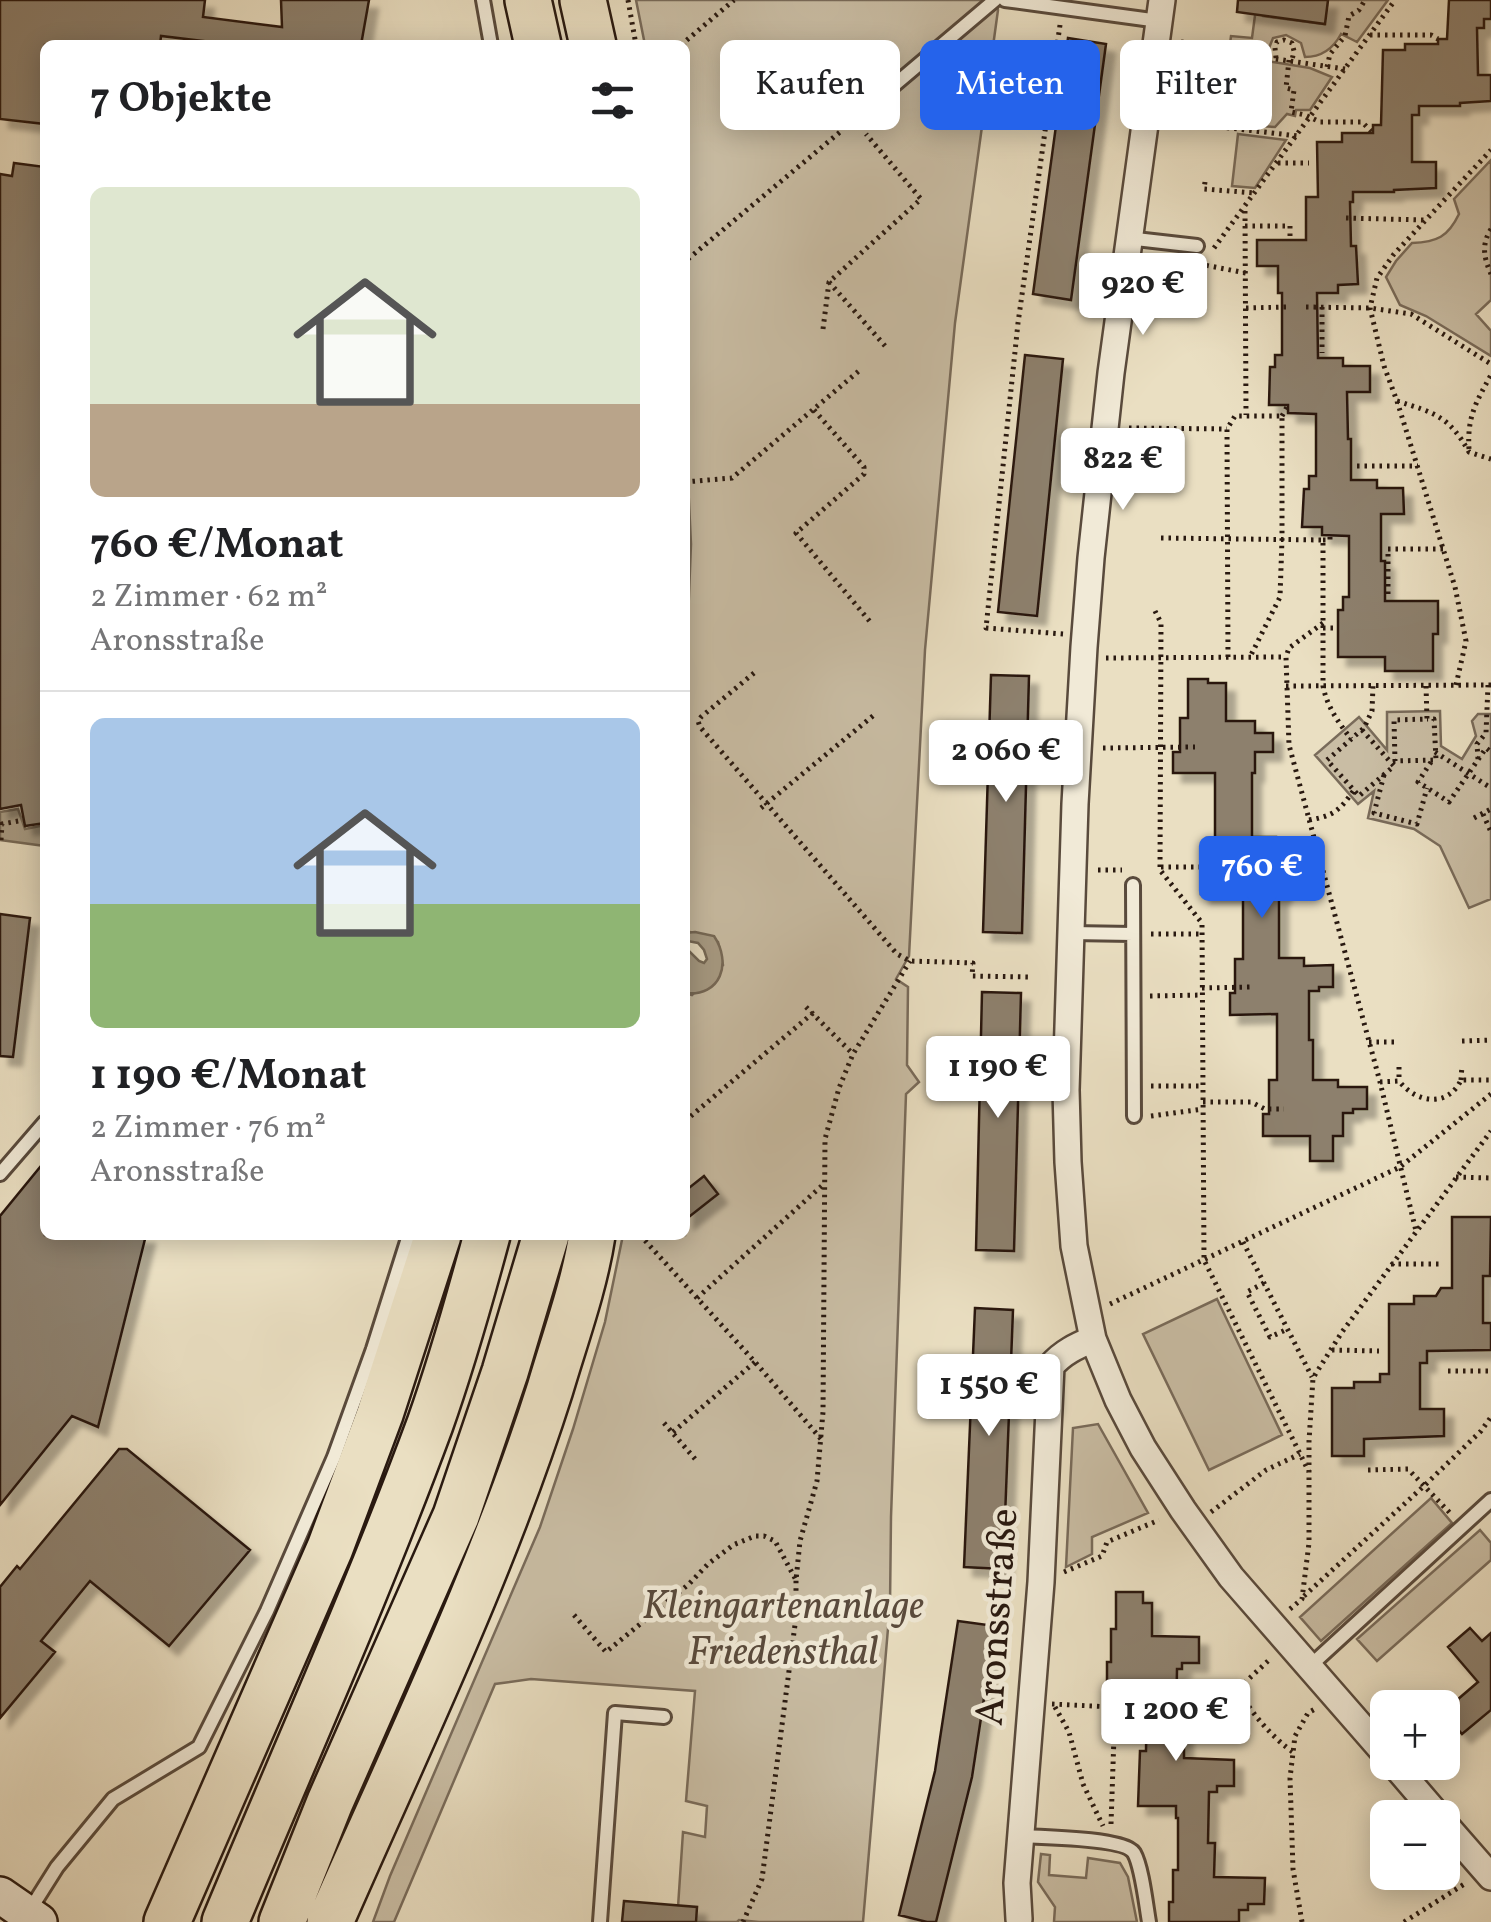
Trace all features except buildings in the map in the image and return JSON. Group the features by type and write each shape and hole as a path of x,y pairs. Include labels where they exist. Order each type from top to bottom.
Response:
{"highway":[{"path":"528,0 537,40"},
{"path":"583,0 592,40"},
{"path":"167,1922 330,1548 380,1414 436,1240"},
{"path":"225,1922 384,1545 431,1420 486,1240"},
{"path":"282,1922 330,1802 456,1516 544,1240"},
{"path":"330,1922 501,1530 534,1440 591,1240"}],"street":[{"path":"1165,21 1128,238 1103,439 1084,646 1074,804 1066,1090 1074,1246 1090,1327 1118,1400 1143,1448 1231,1577 1370,1737"},
{"name":"Aronsstraße","path":"1016,1920 1041,1582 1051,1366 1090,1327"},
{"path":"1407,1780 1425,1800"},
{"path":"1460,1841 1488,1874"}],"lane":[{"path":"483,0 490,40"},
{"path":"900,80 994,0"},
{"path":"1005,0 1165,21"},
{"path":"1128,238 1197,246"},
{"path":"1133,885 1134,1116"},
{"path":"1071,933 1133,934"},
{"path":"0,1174 40,1128"},
{"path":"22,1911 113,1799 199,1746 267,1611 334,1457 407,1240"},
{"path":"1310,1666 1491,1500"},
{"path":"600,1922 615,1712 664,1717"},
{"path":"1021,1836 1127,1846 1135,1854 1149,1922"}],"path":[{"path":"628,0 635,40"},
{"path":"687,40 734,0"},
{"path":"1327,66 1330,54 1345,36 1349,16 1360,10 1365,0"},
{"path":"1189,285 1192,263 1206,257 1246,208 1394,0"},
{"path":"1062,8 1018,322 986,628 1160,658 1286,657"},
{"path":"1165,21 1262,57 1344,69"},
{"path":"1370,35 1431,35 1438,39"},
{"path":"1276,58 1277,42 1292,43 1294,51 1286,88 1294,90 1292,112 1320,122 1362,122 1373,134"},
{"path":"690,258 841,130"},
{"path":"823,329 829,282 922,199 862,130"},
{"path":"1246,130 1298,136"},
{"path":"1456,685 1466,641 1454,587 1384,366 1370,308 1377,278 1394,254 1491,150"},
{"path":"1278,162 1309,162"},
{"path":"1204,182 1204,189 1256,193"},
{"path":"1246,208 1246,416"},
{"path":"1346,218 1424,220"},
{"path":"1246,226 1290,226 1290,241"},
{"path":"1491,229 1484,256 1491,274"},
{"path":"829,282 886,347"},
{"path":"1306,307 1370,308 1411,314 1491,364"},
{"path":"1322,307 1322,352"},
{"path":"1246,308 1286,308"},
{"path":"690,482 732,478 860,370"},
{"path":"1469,452 1467,426 1491,375"},
{"path":"1398,401 1436,414 1458,432 1469,452 1491,459"},
{"path":"1250,657 1280,597 1282,416 1288,406"},
{"path":"814,410 864,468 864,474 796,533 872,624"},
{"path":"1228,657 1227,429 1234,416 1282,416"},
{"path":"1126,428 1227,429"},
{"path":"1357,466 1418,466"},
{"path":"1162,538 1330,540 1330,535"},
{"path":"1323,540 1323,686 1336,720 1351,740"},
{"path":"1388,594 1388,550 1443,549"},
{"path":"1155,612 1161,623 1160,870 1202,923 1204,1260 1309,1472"},
{"path":"1338,628 1323,626 1290,648 1286,657 1289,745 1370,1042 1416,1231"},
{"path":"690,720 698,720 754,672"},
{"path":"1286,686 1489,685 1489,735 1478,744 1478,761"},
{"path":"1373,686 1372,711 1362,730 1327,760 1359,796 1395,763 1436,760 1434,719 1394,720 1395,763"},
{"path":"1426,686 1427,719"},
{"path":"764,806 874,715"},
{"path":"698,720 700,728 764,806 898,954 910,961 973,963 972,976 1028,976"},
{"path":"1362,730 1395,763"},
{"path":"1101,748 1195,747"},
{"path":"1432,760 1418,782 1449,802 1486,748 1491,752"},
{"path":"1435,752 1491,788"},
{"path":"1385,774 1374,813 1417,824 1427,788"},
{"path":"1308,820 1327,817 1341,808 1354,790"},
{"path":"1474,818 1491,810"},
{"path":"1483,814 1491,832"},
{"path":"1,840 2,824 24,820"},
{"path":"1160,866 1223,866"},
{"path":"1133,934 1202,934"},
{"path":"743,1922 762,1879 796,1617 800,1542 817,1481 824,1412 825,1139 853,1054 910,961"},
{"path":"1134,996 1251,987"},
{"path":"806,1007 853,1054"},
{"path":"690,1116 813,1014"},
{"path":"1462,1040 1491,1040"},
{"path":"1370,1042 1394,1042"},
{"path":"1399,1067 1399,1081 1412,1095 1434,1100 1448,1097 1457,1089 1462,1065"},
{"path":"1461,1080 1491,1080"},
{"path":"1380,1082 1399,1081"},
{"path":"1134,1086 1203,1086"},
{"path":"1090,1327 1204,1260 1400,1167 1491,1094"},
{"path":"1164,1116 1203,1106 1251,1102 1266,1109 1284,1109"},
{"path":"1312,1378 1491,1131"},
{"path":"1456,1177 1491,1178"},
{"path":"698,1298 825,1183"},
{"path":"645,1240 821,1439"},
{"path":"1244,1242 1312,1378 1309,1543 1302,1598"},
{"path":"1392,1264 1442,1264"},
{"path":"1264,1282 1247,1292 1270,1337 1288,1328"},
{"path":"1330,1350 1379,1351"},
{"path":"673,1432 755,1362"},
{"path":"1448,1371 1491,1371"},
{"path":"1287,1611 1482,1431 1491,1417"},
{"path":"664,1423 696,1460"},
{"path":"1210,1513 1266,1470 1300,1454"},
{"path":"1368,1470 1408,1469 1462,1526"},
{"path":"1041,1582 1102,1556 1107,1542 1159,1520"},
{"path":"574,1614 606,1652 690,1584 708,1564 733,1545 754,1536 776,1542 796,1580"},
{"path":"1268,1661 1240,1687 1242,1698 1293,1752"},
{"path":"1302,1922 1293,1869 1290,1778 1295,1736 1308,1714 1334,1695"},
{"path":"1110,1842 1083,1784 1069,1732 1051,1704 1132,1708"},
{"path":"1110,1842 1115,1707"},
{"path":"1404,1922 1488,1874"}],"green space":[{"name":"Kleingartenanlage Friedensthal","path":"636,0 996,0 998,10 994,40 920,40 920,130 982,130 955,323 925,650 909,956 896,979 908,987 907,1065 919,1082 906,1094 890,1605 863,1922 677,1922 683,1832 705,1837 707,1806 686,1801 695,1691 531,1679 495,1684 394,1922 373,1922 540,1527 605,1322 622,1240 690,1240 690,994 723,965 718,942 690,932 690,40 644,40"},
{"path":"1328,0 1388,0 1357,42 1341,34 1331,48 1317,56 1305,57 1301,43 1286,35 1272,40 1230,40 1231,36 1252,38 1256,8 1263,16 1324,24"},
{"path":"1272,62 1310,68 1332,77 1310,110 1296,110 1295,116 1287,114 1275,127"},
{"path":"1238,134 1286,140 1255,188 1232,186"},
{"path":"1491,160 1491,300 1476,314 1491,331 1491,356 1426,316 1400,305 1386,277 1412,243 1435,239 1451,228 1459,214 1454,199"},
{"path":"1440,711 1441,746 1462,759 1476,736 1472,721 1478,714 1491,714 1491,899 1469,908 1440,846 1414,829 1368,818 1374,791 1358,804 1315,755 1359,717 1387,750 1387,712"},
{"path":"1217,1299 1282,1435 1209,1470 1143,1334"},
{"path":"1098,1424 1148,1513 1092,1537 1092,1554 1066,1567 1073,1428"},
{"path":"1431,1498 1452,1523 1321,1641 1300,1617"},
{"path":"1480,1530 1491,1543 1491,1560 1377,1661 1357,1639"},
{"path":"1041,1854 1050,1855 1049,1875 1086,1878 1088,1858 1120,1863 1128,1877 1137,1922 1054,1922 1055,1907 1038,1882"}],"shaded area":[{"path":"18,809 25,829 40,826 40,845 0,840 0,812"},
{"path":"690,932 714,936 722,957 715,984 697,993 690,993 690,952 699,961 704,963 707,959 698,943 690,941"}]}
